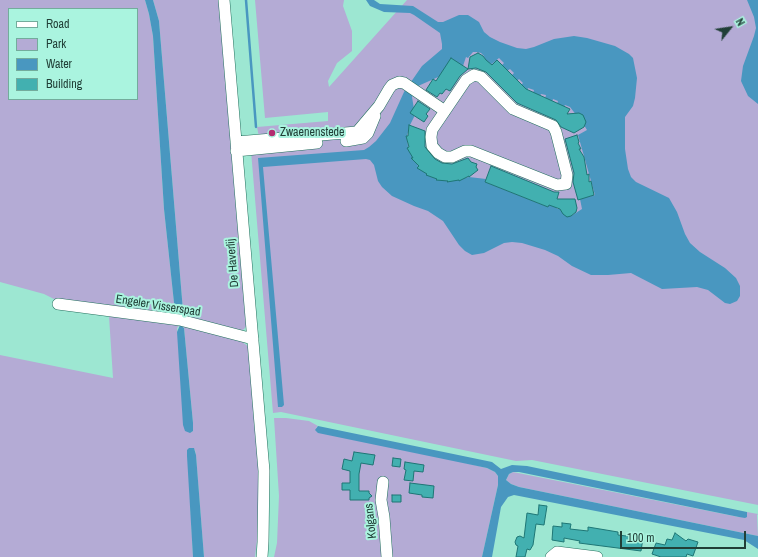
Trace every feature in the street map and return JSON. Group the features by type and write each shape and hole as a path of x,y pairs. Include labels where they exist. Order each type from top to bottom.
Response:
{"street":[{"name":"De Haverlij","path":"224,0 264,471 262,557"},
{"path":"474,75 481,77 513,109 553,126 556,132 567,175 566,184 557,185 471,151 465,151 452,157 445,157 438,153 432,146 432,130 445,111 466,80 474,75"},
{"path":"236,146 356,140 363,138 368,133 379,106 392,85 399,82 404,83 445,111"},
{"name":"Engeler Visserspad","path":"58,304 180,320 253,339"},
{"name":"Kolgans","path":"383,482 381,500 384,517 387,557"},
{"name":"De Haverlij","path":"256,557 263,523"},
{"path":"551,557 557,552 597,557"}],"green space":[{"path":"0,0 145,0 153,36 164,209 175,312 109,308 58,301 44,294 0,282"},
{"path":"153,0 221,0 247,325 239,332 181,315 183,311 159,21"},
{"path":"255,0 344,0 343,6 352,31 352,51 337,63 328,81 329,87 407,0 758,0 758,505 532,460 516,461 281,412 273,413 251,151 259,137 257,127 328,121 328,112 265,118"},
{"path":"109,316 182,324 241,341 249,347 257,429 260,490 259,523 255,557 204,557 196,456 195,450 189,448 188,456 193,557 0,557 0,355 113,378","holes":["179,326 184,328 193,423 193,431 191,432 177,328"]},
{"path":"274,418 309,421 318,426 316,428 487,468 495,472 498,476 498,485 482,557 274,557 277,543 279,496"},
{"path":"513,472 739,517 747,517 747,512 758,514 758,536 519,487 506,480 509,474"}],"water":[{"path":"145,0 153,0 159,21 183,311 181,315 176,314 175,312 164,209 153,36"},
{"path":"366,0 374,0 380,4 413,6 438,22 443,22 459,15 468,15 479,22 484,32 490,37 517,48 526,49 554,39 574,36 615,46 629,54 633,58 637,78 633,106 625,117 625,149 628,169 631,177 636,182 669,198 677,212 690,243 700,252 725,268 736,278 740,286 740,296 737,301 730,304 725,303 708,290 697,287 662,289 631,273 591,275 572,266 558,256 545,250 522,243 504,243 484,253 472,255 459,245 443,221 428,211 392,196 382,187 378,181 374,165 370,160 366,159 263,167 284,405 282,407 278,407 258,158 364,150 376,141 390,123 404,92 422,66 442,49 440,33 414,15 410,13 384,12 370,6","holes":["473,52 477,52 484,56 485,62 492,64 499,58 504,63 502,65 507,71 510,69 514,73 512,75 517,81 519,79 523,83 521,85 527,91 528,88 534,90 533,93 540,96 541,94 546,95 545,99 552,102 553,99 558,101 557,104 564,107 565,105 570,107 587,130 578,135 595,195 580,199 582,209 571,216 564,214 560,209 557,209 556,205 550,204 548,207 485,182 486,179 469,177 448,181 437,179 427,174 418,166 408,147 407,136 415,115 412,97 418,86 463,66 466,57 468,58"]},
{"path":"747,0 758,0 758,104 748,96 741,81 743,66 756,28 754,17"},
{"path":"180,325 184,328 193,423 193,431 190,433 185,431 183,425 177,332"},
{"path":"318,426 492,462 501,469 512,465 527,466 747,512 747,517 739,517 519,472 509,474 506,480 519,487 758,536 758,549 744,540 514,495 508,497 501,507 492,557 482,557 498,485 498,476 495,472 487,468 318,433 315,430"},
{"path":"189,448 194,448 196,455 204,557 193,557 187,456 187,450"}],"building":[{"path":"478,53 492,65 497,60 526,89 570,109 567,114 579,113 583,115 586,122 584,127 574,133 561,127 556,120 517,103 486,72 476,68 468,69 470,57"},
{"path":"451,58 468,69 460,76 450,91 446,89 437,97 426,90 433,79 436,81"},
{"path":"418,101 430,109 426,114 428,116 424,122 410,113"},
{"path":"409,125 425,131 425,147 435,159 442,163 452,164 468,158 471,162 477,164 476,167 478,170 469,177 459,181 447,182 448,181 436,180 437,179 426,175 427,174 417,168 419,166 411,158 413,158 407,148 409,147 406,136 408,136"},
{"path":"577,135 578,143 581,149 579,149 584,157 587,175 589,174 589,182 591,181 594,195 578,200 573,182 574,173 565,139"},
{"path":"491,166 554,192 559,192 557,199 575,199 577,208 576,212 567,217 560,209 549,205 548,207 485,182"},
{"path":"354,452 375,455 373,465 361,463 359,474 359,491 369,491 372,496 369,500 350,500 350,490 342,490 342,483 350,483 350,471 342,469 344,459 352,461"},
{"path":"393,458 401,459 400,467 392,466"},
{"path":"405,462 424,465 423,472 414,471 413,481 404,480 406,470 404,469"},
{"path":"410,483 434,486 433,498 422,497 422,495 409,493"},
{"path":"392,495 401,495 401,502 392,502"},
{"path":"539,505 547,506 544,525 536,524 533,545 530,550 527,549 525,557 516,557 518,546 515,542 517,537 520,536 524,538 527,513 538,515"},
{"path":"562,523 571,524 570,529 588,531 588,527 618,532 618,535 643,538 641,551 579,543 580,541 564,538 564,542 552,540 553,526 562,527"},
{"path":"675,533 686,541 688,539 698,542 693,556 687,554 686,557 661,557 652,554 656,543 665,545 667,539 672,540"}],"waterway":[{"path":"246,0 256,127"}],"place":[{"name":"Zwaenenstede","path":"272,133"}]}
